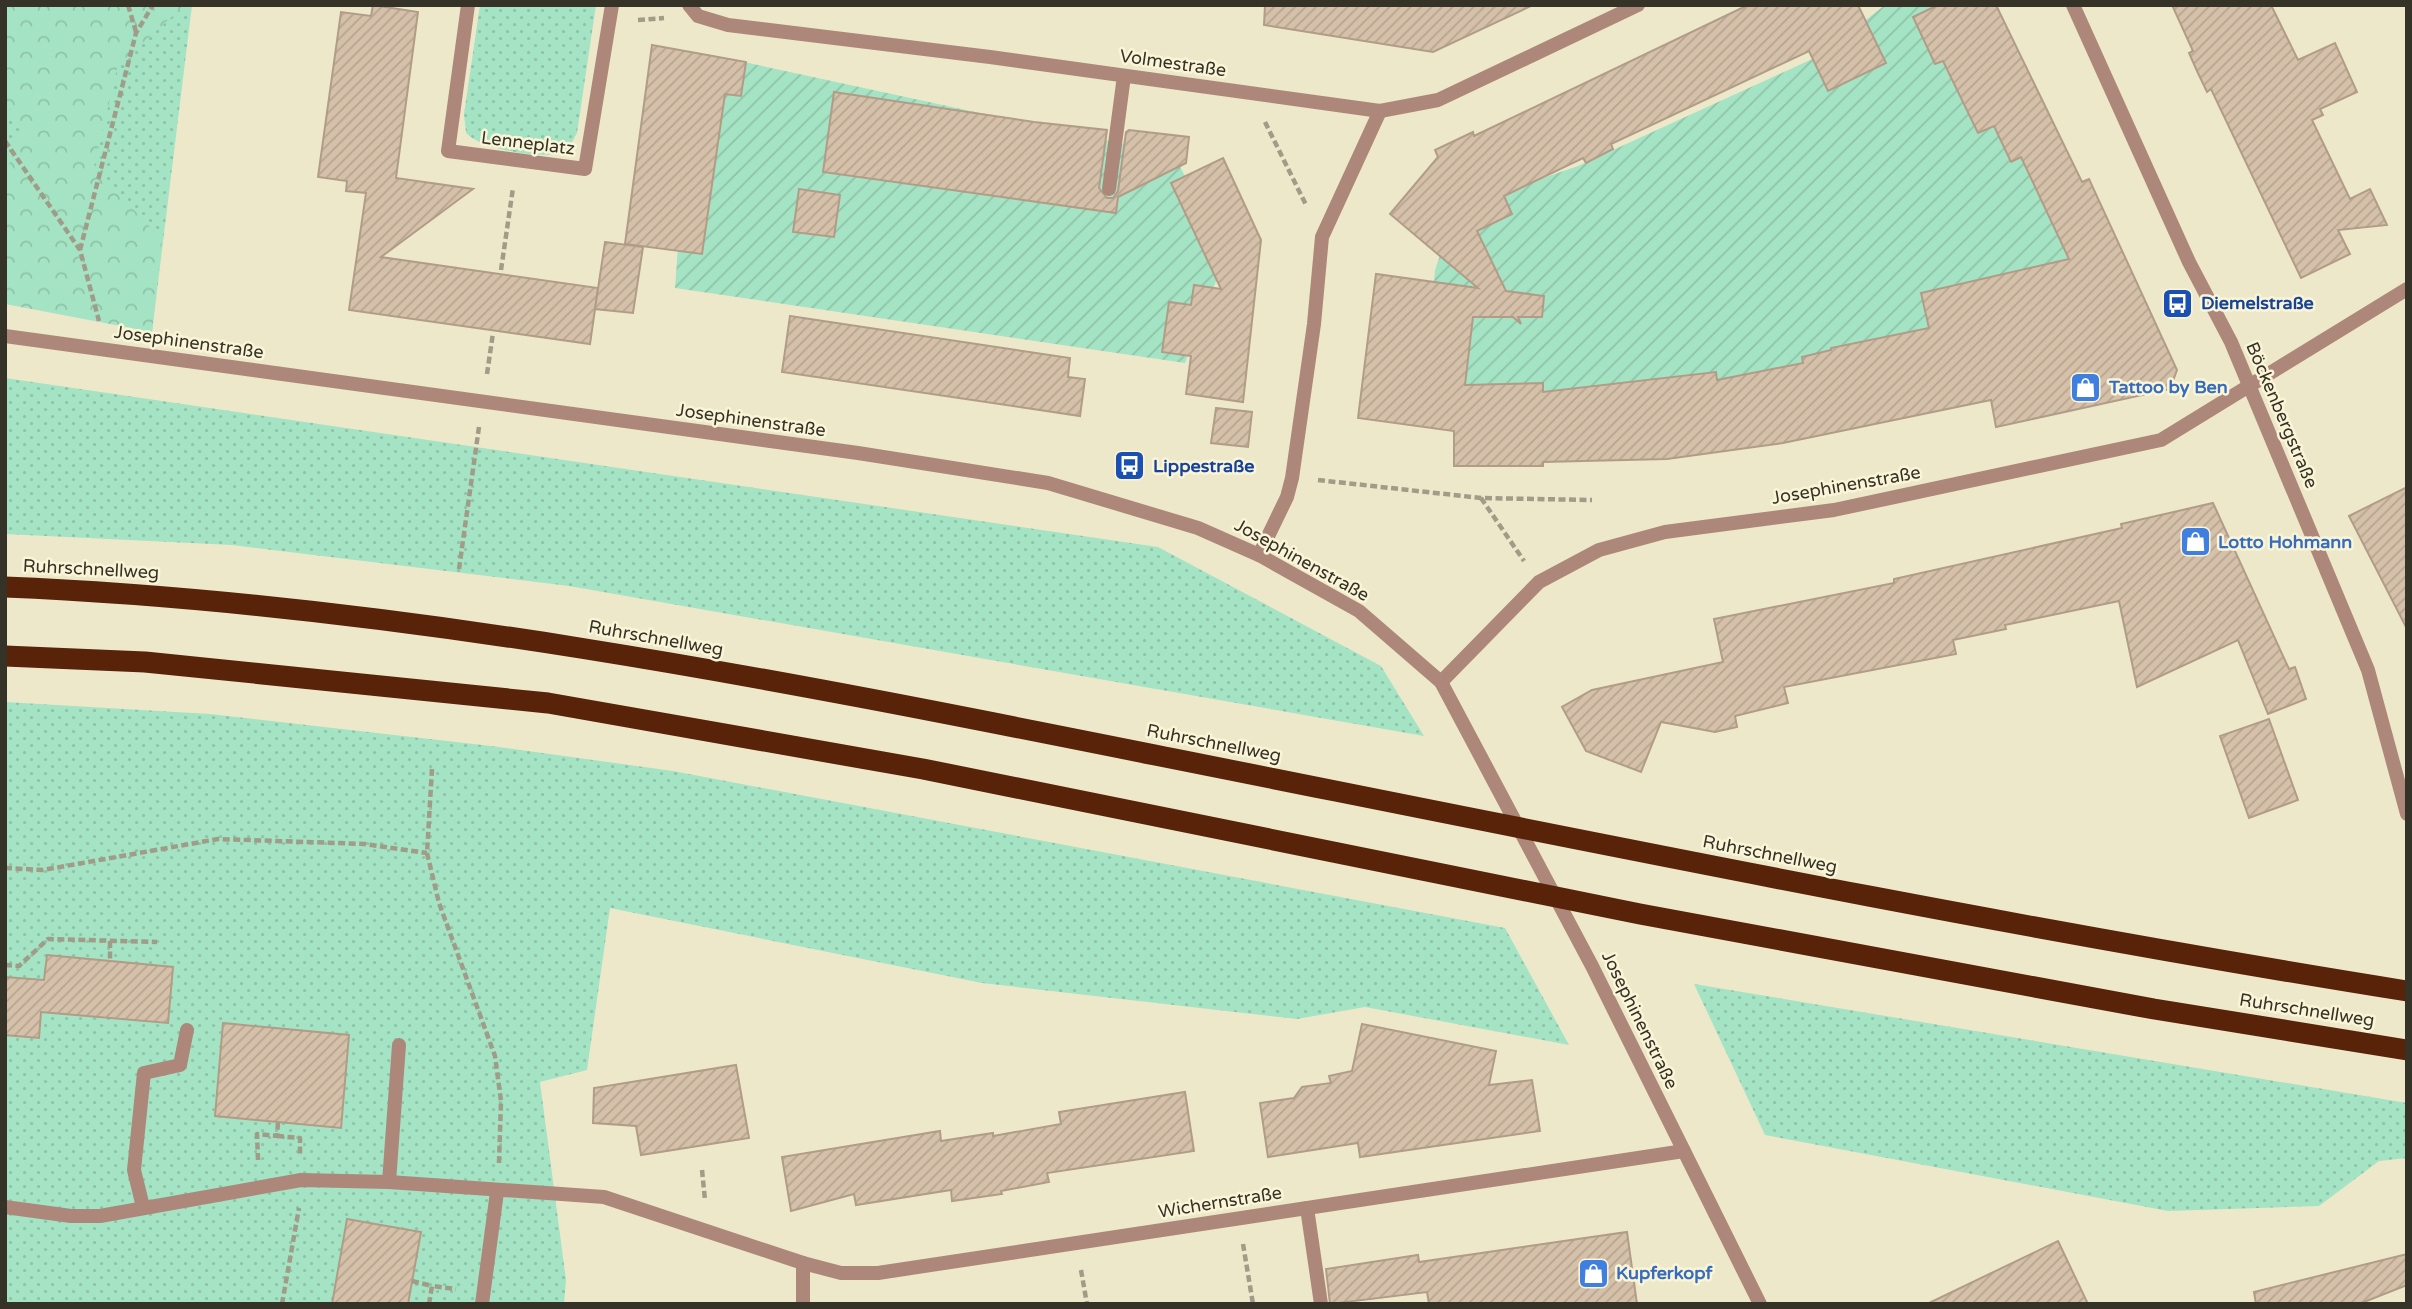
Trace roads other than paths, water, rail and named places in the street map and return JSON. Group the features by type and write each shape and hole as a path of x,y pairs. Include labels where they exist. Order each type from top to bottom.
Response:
{"highway":[{"name":"Ruhrschnellweg","path":"5,587 267,605 485,633 911,706 1601,845 2115,943 2407,991"},
{"name":"Ruhrschnellweg","path":"5,656 172,665 548,703 923,769 1640,914 2154,1009 2407,1050"}],"street":[{"name":"Lenneplatz","path":"468,5 448,151 585,169 612,5"},
{"name":"Volmestraße","path":"694,10 728,25 1380,111 1438,100 1638,5"},
{"name":"Böckenbergstraße","path":"2073,5 2250,388 2368,670 2407,814"},
{"path":"1109,189 1124,76"},
{"path":"1259,555 1292,478 1314,324 1322,237 1380,111"},
{"path":"2250,388 2307,348 2407,289"},
{"name":"Josephinenstraße","path":"5,336 482,404 858,453 1048,483 1198,528 1259,555 1359,611 1441,682 1592,966 1760,1304"},
{"name":"Josephinenstraße","path":"1441,682 1539,582 1599,551 1665,532 1834,510 2161,440 2250,388"},
{"path":"143,1207 134,1170 144,1073 180,1065 187,1030"},
{"path":"389,1182 399,1045"},
{"name":"Wichernstraße","path":"5,1207 71,1216 100,1216 301,1180 389,1182 497,1192 604,1197 803,1263 841,1273 878,1273 1684,1151"},
{"path":"483,1299 497,1192"},
{"path":"1307,1208 1321,1304"},
{"path":"803,1263 803,1304"}],"place":[{"name":"Diemelstraße","path":"2178,303"},
{"name":"Tattoo by Ben","path":"2086,387"},
{"name":"Lippestraße","path":"1130,466"},
{"name":"Lotto Hohmann","path":"2195,542"},
{"name":"Kupferkopf","path":"1593,1273"}]}
